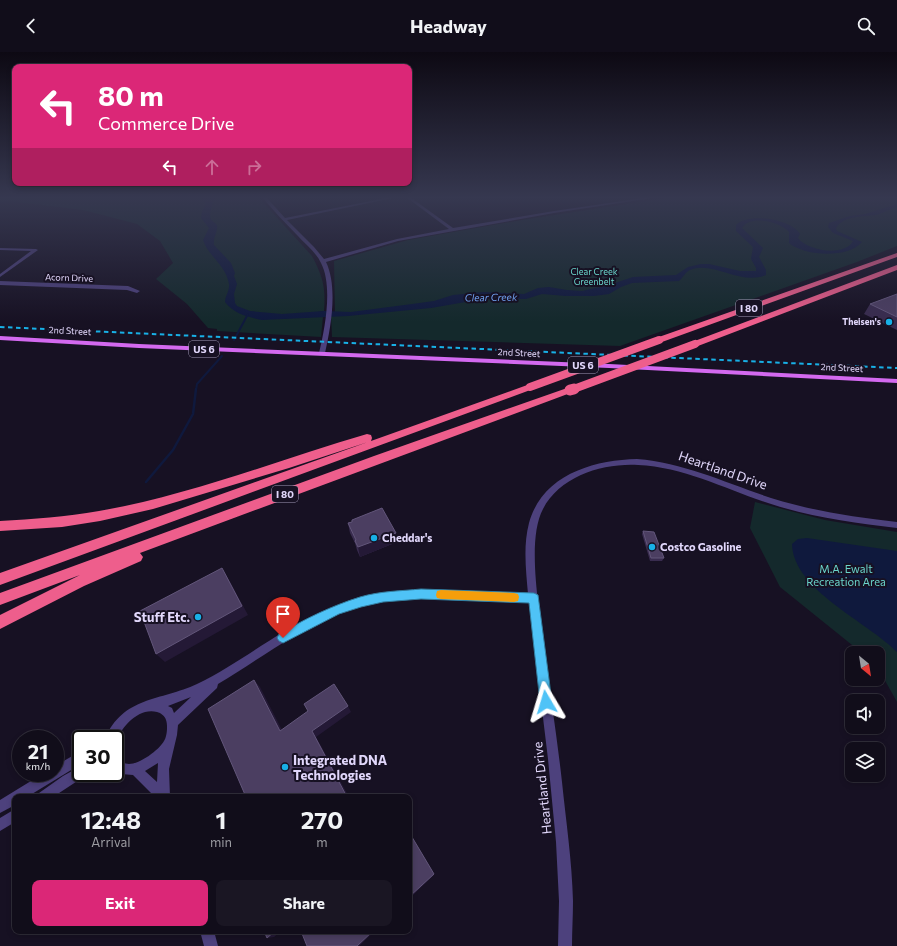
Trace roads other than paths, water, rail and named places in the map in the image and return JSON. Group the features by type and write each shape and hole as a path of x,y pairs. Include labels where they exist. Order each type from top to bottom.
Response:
{"highway":[{"path":"839,276 897,250"},
{"name":"I 80","path":"0,579 897,255"},
{"name":"I 80","path":"0,599 287,492 695,344 851,284 897,268"},
{"path":"0,526 62,522 100,516 153,504 285,465 433,416 470,409"},
{"path":"0,622 119,564 287,492"}],"main road":[{"name":"2nd Street","path":"0,338 139,346 609,366 897,382"},
{"name":"2nd Street","path":"0,345 96,348 139,346"}],"street":[{"path":"302,239 323,261 328,281 328,304 322,353"},
{"path":"323,261 404,239"},
{"path":"0,249 36,250 0,276"},
{"name":"Acorn Drive","path":"0,283 128,288 137,291"},
{"name":"Heartland Drive","path":"565,946 566,902 560,822 534,598 531,556 531,535 538,509 552,492 574,475 599,466 622,462 637,462 666,465 696,473 741,491 798,509 824,515 897,525"},
{"path":"116,730 134,711 173,700 217,679 290,633 336,610 361,602 383,597 421,594 534,598"},
{"path":"173,722 217,679"},
{"path":"145,707 155,706 164,708 170,714 173,722 163,770 164,794"},
{"path":"124,768 136,769 154,760 168,743"},
{"path":"21,794 72,763"},
{"path":"136,769 161,794"},
{"path":"47,794 72,777"},
{"path":"0,807 12,800"},
{"path":"0,825 12,817"},
{"path":"207,934 211,946"}],"water":[{"name":"Clear Creek","path":"204,239 214,239 214,245 231,263 237,284 234,294 235,303 237,306 250,311 282,314 324,311 351,312 434,301 453,295 483,292 524,294 538,288 549,287 582,291 609,285 633,277 676,275 688,267 701,264 709,264 740,271 756,271 751,259 753,247 744,239 753,239 763,248 759,257 766,270 766,275 756,278 737,276 708,268 699,268 688,271 679,281 632,283 609,294 594,296 542,294 526,299 483,299 431,308 348,316 262,320 237,312 225,302 229,286 227,277 221,266 205,246"},
{"path":"789,239 799,239 803,243 817,249 834,251 849,246 853,241 847,239 855,239 862,242 847,251 826,254 805,251 789,243"},
{"path":"807,538 897,551 897,652 834,604 805,576 796,561 792,544 798,539"}],"waterway":[{"path":"234,340 248,314"},
{"path":"196,390 197,384 222,356"},
{"path":"146,482 173,450 193,414 196,389"}],"railway":[{"path":"0,327 897,368"}],"place":[{"name":"Theisen's","path":"889,322"},
{"name":"Cheddar's","path":"374,538"},
{"name":"Costco Gasoline","path":"652,547"},
{"name":"Stuff Etc.","path":"198,617"},
{"name":"Integrated DNA Technologies","path":"285,767"}],"park label":[{"name":"Clear Creek Greenbelt","path":"594,278"},
{"name":"M.A. Ewalt Recreation Area","path":"846,575"}]}
